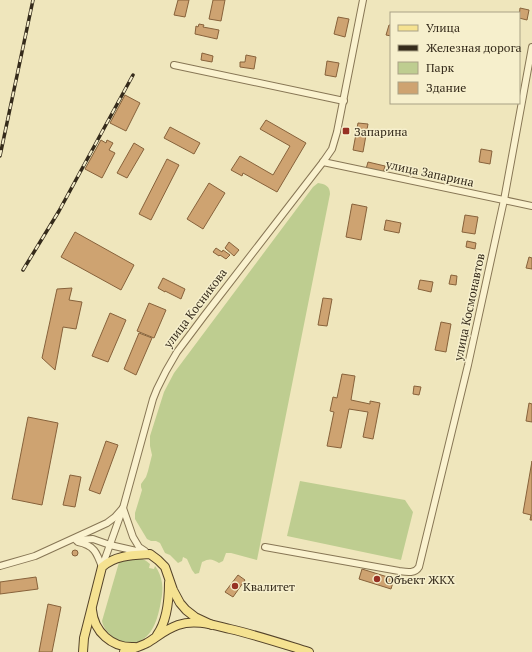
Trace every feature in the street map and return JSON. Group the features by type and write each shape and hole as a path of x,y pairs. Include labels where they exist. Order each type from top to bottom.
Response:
{"main road":[{"path":"102,567 110,560 117,558 150,554 164,567 177,597 186,610 195,617 212,624 248,633 309,652"},
{"name":"улица Косникова","path":"83,652 84,638 102,567"},
{"path":"154,638 163,622 168,599 169,580"},
{"path":"92,605 94,621 106,637 115,644 122,646 139,646"},
{"path":"124,652 139,646 167,630 185,623 212,624"}],"street":[{"name":"улица Косникова","path":"102,567 123,508 153,400 170,362 332,149 344,101 363,0"},
{"name":"улица Космонавтов","path":"265,547 399,571 415,572 418,570 467,370 504,200 532,46"},
{"path":"174,65 344,101"},
{"name":"улица Запарина","path":"323,162 532,206"},
{"path":"0,566 35,556 71,540 107,523 123,508 133,537 139,547 150,554"},
{"path":"71,540 93,539 110,545 150,554"},
{"path":"71,540 85,543 91,547 98,556 102,567"}],"green space":[{"path":"318,183 327,186 330,194 257,560 226,553 223,561 219,563 211,560 202,562 199,573 195,574 187,559 183,557 182,561 178,563 170,555 165,553 160,543 147,539 135,519 135,513 142,490 141,484 146,477 152,455 150,436 164,392 174,373 313,187"},
{"path":"300,481 405,500 413,512 401,560 287,536"},
{"path":"137,557 150,564 149,568 154,569 155,566 160,574 162,583 162,597 154,626 146,637 132,644 117,640 107,631 102,621 120,559"}],"building":[{"path":"178,0 189,0 185,17 174,15"},
{"path":"213,0 225,0 221,21 209,19"},
{"path":"520,8 529,10 527,20 520,18"},
{"path":"338,17 349,19 345,37 334,34"},
{"path":"199,24 204,25 203,27 219,30 217,39 195,34 196,26 198,27"},
{"path":"389,25 390,25 390,36 386,35"},
{"path":"202,53 213,56 212,62 201,60"},
{"path":"246,55 256,57 254,69 240,67 240,62 245,62"},
{"path":"327,61 339,63 336,77 325,75"},
{"path":"125,95 140,103 126,131 110,123"},
{"path":"266,120 306,143 277,192 243,173 242,176 231,170 240,156 273,175 290,146 260,129"},
{"path":"358,123 368,124 363,152 353,150"},
{"path":"170,127 200,143 194,154 164,138"},
{"path":"101,140 106,143 107,140 113,143 109,150 115,153 102,178 85,169"},
{"path":"134,143 144,149 127,178 117,173"},
{"path":"481,149 492,151 490,164 479,162"},
{"path":"167,159 179,165 151,220 139,214"},
{"path":"368,162 385,166 383,173 366,169"},
{"path":"209,183 225,193 203,229 187,219"},
{"path":"352,204 367,207 361,240 346,237"},
{"path":"465,215 478,217 475,234 462,232"},
{"path":"386,220 401,223 399,233 384,230"},
{"path":"75,232 134,265 121,290 61,257"},
{"path":"467,241 476,243 475,249 466,247"},
{"path":"229,242 239,250 234,256 225,248"},
{"path":"216,248 222,252 223,250 230,255 226,259 220,255 219,256 213,252"},
{"path":"529,257 532,258 532,269 526,268"},
{"path":"451,275 457,276 456,285 449,284"},
{"path":"163,278 185,289 181,299 158,288"},
{"path":"420,280 433,282 431,292 418,289"},
{"path":"72,288 69,300 82,302 76,329 63,327 55,370 42,358 57,289"},
{"path":"323,298 332,299 327,326 318,325"},
{"path":"149,303 166,310 154,338 137,331"},
{"path":"110,313 126,320 108,362 92,356"},
{"path":"441,322 451,324 446,352 435,350"},
{"path":"139,333 152,338 136,375 124,369"},
{"path":"342,374 355,376 351,400 370,404 370,401 380,403 373,439 363,437 368,412 349,409 341,448 327,446 334,412 330,411 333,397 337,398"},
{"path":"414,386 421,387 419,395 413,394"},
{"path":"529,403 532,404 532,422 526,421"},
{"path":"28,417 58,423 42,505 12,499"},
{"path":"106,441 118,445 100,494 89,490"},
{"path":"532,461 532,520 530,520 531,515 523,513"},
{"path":"70,475 81,477 75,507 63,505"},
{"path":"75,550 78,553 75,556 72,553"},
{"name":"Объект ЖКХ","path":"362,569 394,579 391,589 359,579"},
{"name":"Квалитет","path":"238,575 245,580 233,597 225,592"},
{"path":"36,577 38,589 0,594 0,582"},
{"path":"48,604 61,607 52,652 39,652"}],"railway":[{"path":"0,156 33,0"},
{"path":"23,270 59,211 133,75"}],"place":[{"name":"Запарина","path":"346,131"},
{"name":"Объект ЖКХ","path":"377,579"},
{"name":"Квалитет","path":"235,586"}]}
